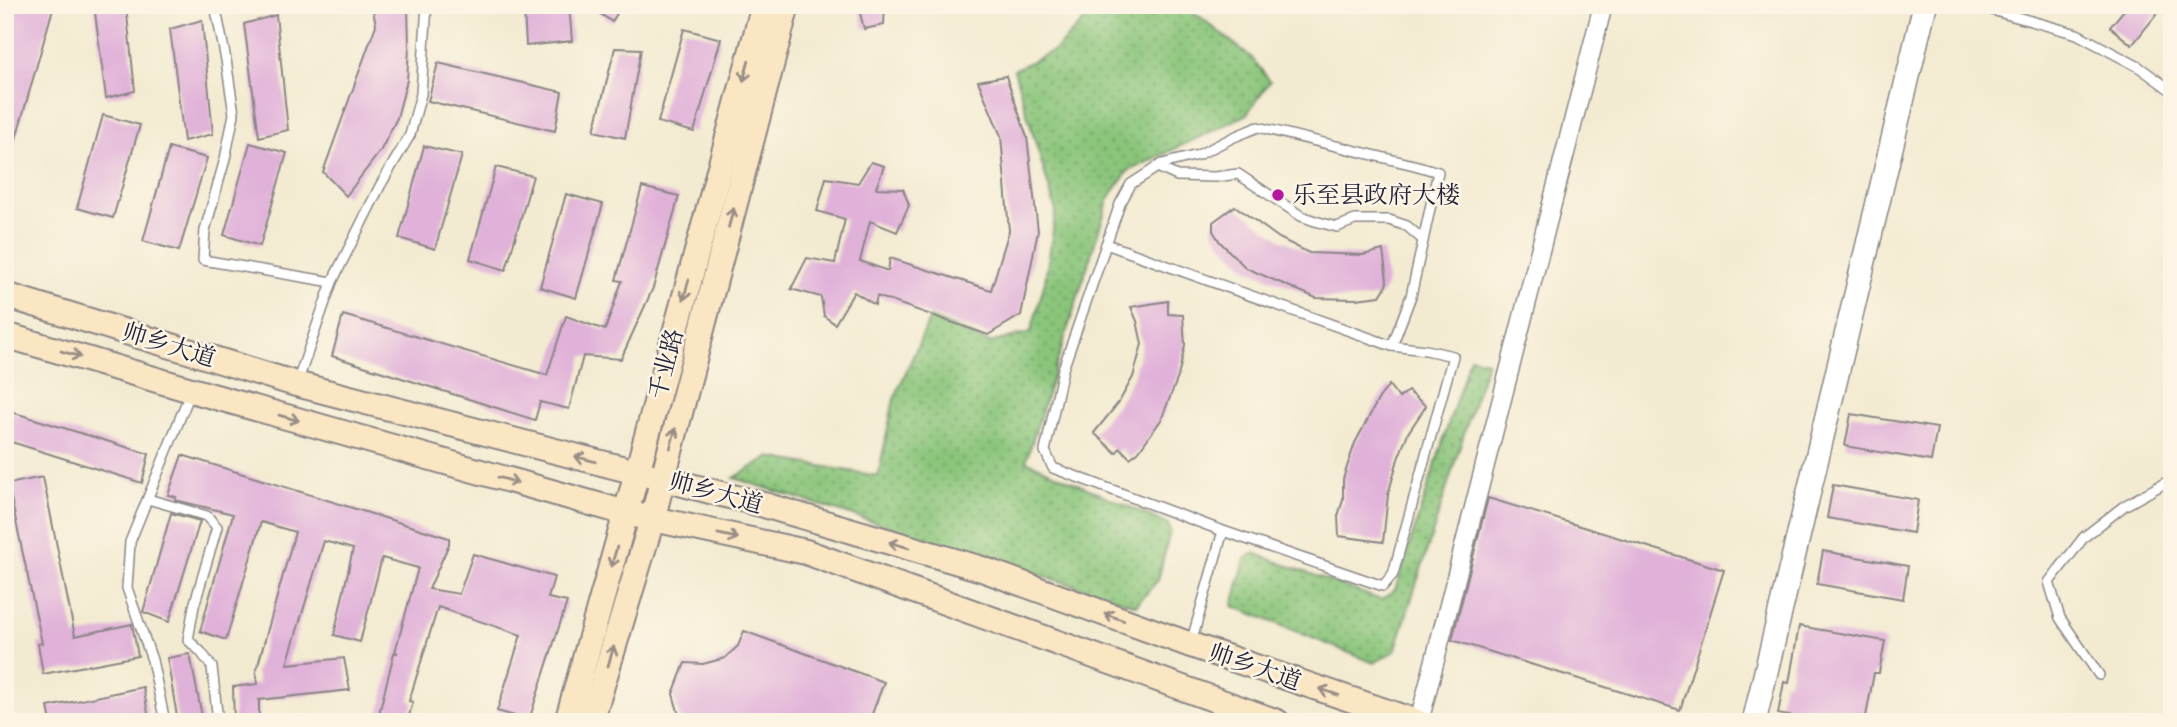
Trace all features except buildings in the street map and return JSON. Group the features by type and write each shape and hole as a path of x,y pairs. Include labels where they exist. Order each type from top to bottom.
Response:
{"main road":[{"name":"千业路","path":"566,722 626,513 764,5"},
{"name":"千业路","path":"591,722 652,520 787,5"},
{"name":"帅乡大道","path":"5,295 296,384 764,505 982,569 1191,645 1418,722"},
{"name":"帅乡大道","path":"5,335 626,513 806,552 1276,722"}],"street":[{"path":"1418,722 1603,5"},
{"path":"1754,722 1925,5"}],"lane":[{"path":"215,5 234,114 225,159 205,230 203,260 332,282"},
{"path":"296,384 332,282 380,186 410,135 421,93 428,5"},
{"path":"1974,5 2077,34 2139,67 2172,91"},
{"path":"1106,244 1392,346 1453,356 1393,574 1383,586 1053,468 1045,451 1063,369 1106,244 1120,204 1131,184 1162,164 1198,155 1258,127 1438,172 1411,296 1392,346"},
{"path":"1157,167 1177,176 1215,177 1238,174 1301,216 1315,221 1338,227 1355,220 1388,220 1407,226 1423,240"},
{"path":"165,722 152,660 127,588 130,542 191,390"},
{"path":"2099,675 2060,618 2049,582 2084,537 2124,506 2172,479"},
{"path":"148,499 207,516 217,527 194,606 188,640 212,667 218,722"},
{"path":"1191,645 1223,531"}],"green space":[{"path":"1100,5 1182,5 1251,57 1270,81 1246,115 1128,171 1109,198 1026,461 1168,524 1170,531 1158,580 1136,605 734,478 769,457 878,476 894,399 930,318 990,343 1031,332 1045,281 1056,211 1014,70 1055,50"},
{"path":"1470,357 1487,361 1395,651 1374,663 1233,606 1245,559 1254,553 1381,600 1395,590"}],"place":[{"name":"乐至县政府大楼","path":"1278,195"}]}
